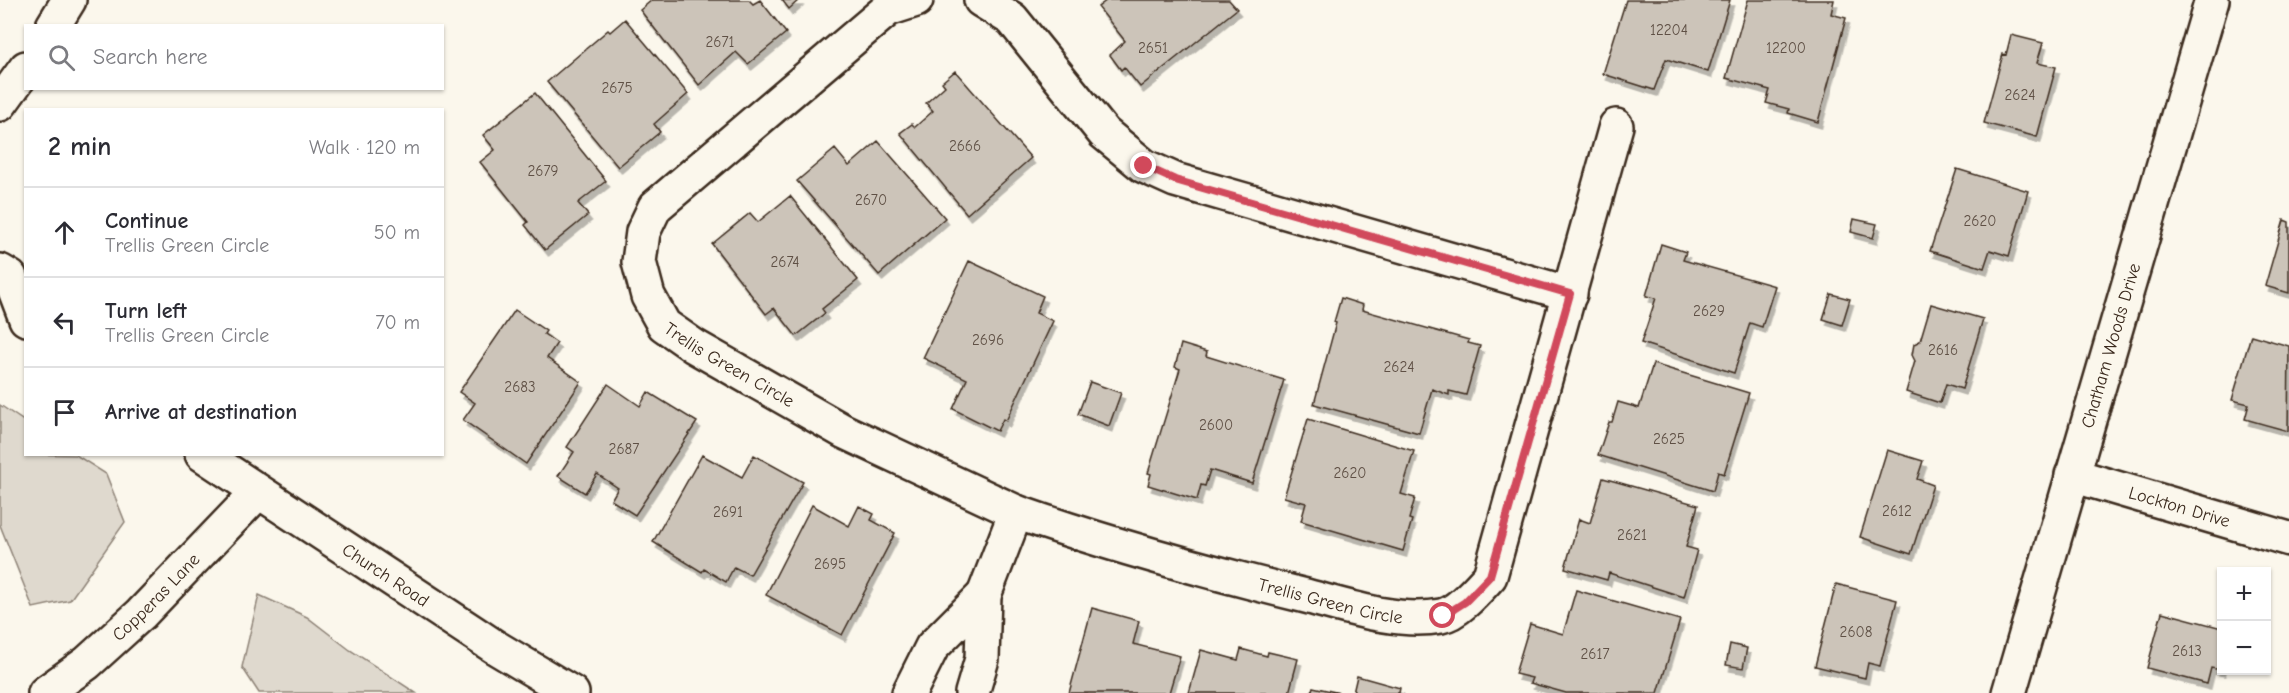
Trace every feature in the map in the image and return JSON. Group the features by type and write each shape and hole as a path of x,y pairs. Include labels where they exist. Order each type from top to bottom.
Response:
{"street":[{"path":"54,24 69,0"},
{"name":"Trellis Green Circle","path":"916,0 888,9 655,207 643,232 639,262 648,296 664,325 693,346 843,430 1016,512 1080,534 1204,571 1389,617 1443,616 1465,602 1490,576 1616,126"},
{"path":"981,0 1012,19 1104,133 1144,166 1175,180 1570,294"},
{"name":"Chatham Woods Drive","path":"2009,693 2212,0"},
{"path":"0,104 24,71"},
{"path":"0,271 10,277 24,315"},
{"path":"0,329 24,337"},
{"name":"Church Road","path":"205,456 495,647 572,693"},
{"name":"Lockton Drive","path":"2072,475 2289,539"},
{"name":"Copperas Lane","path":"45,693 87,663 141,614 258,492"},
{"path":"972,693 982,659 984,595 1016,512"},
{"path":"909,693 932,647 984,595"}],"shaded area":[{"path":"0,405 24,421 24,456 78,456 106,474 125,522 70,600 33,608 0,525"},
{"path":"259,595 307,617 350,650 416,693 259,693 242,667"}],"building":[{"path":"652,0 749,0 753,4 760,0 786,33 748,64 736,52 699,85 640,10"},
{"path":"782,0 799,0 789,9"},
{"path":"1107,0 1229,0 1237,9 1140,87 1124,67 1121,70 1110,55 1125,41 1098,7"},
{"path":"1626,0 1730,0 1708,72 1666,59 1654,90 1603,74"},
{"path":"1748,0 1834,0 1831,14 1846,18 1818,122 1788,113 1789,109 1766,103 1770,90 1726,78"},
{"path":"625,19 688,94 654,124 660,132 618,167 547,82 608,30 610,32"},
{"path":"2011,35 2043,43 2037,63 2056,67 2037,137 1984,123 2003,54 2006,55"},
{"path":"955,71 1031,158 967,214 900,133 912,124 915,127 933,111 926,103 945,86 942,82"},
{"path":"535,93 606,181 578,203 588,215 545,250 525,225 528,222 480,162 495,150 483,135"},
{"path":"878,141 945,218 879,275 797,181 835,149 849,166"},
{"path":"1957,169 2028,191 2009,256 1990,250 1984,268 1930,251"},
{"path":"790,196 858,280 822,309 825,313 796,336 774,308 766,314 712,244 750,213 758,222"},
{"path":"1854,219 1877,224 1873,238 1851,232"},
{"path":"2284,220 2289,222 2289,293 2265,286"},
{"path":"1661,244 1686,252 1683,260 1775,286 1762,327 1750,323 1734,373 1641,343 1656,298 1646,296"},
{"path":"969,261 1043,296 1036,313 1053,321 1006,421 1003,419 997,431 953,409 967,379 923,358"},
{"path":"1831,294 1850,299 1842,325 1823,319"},
{"path":"1341,298 1363,305 1362,310 1469,340 1468,343 1480,346 1466,395 1449,391 1449,395 1432,389 1419,433 1314,404"},
{"path":"1931,304 1983,319 1962,389 1946,384 1940,403 1906,392 1915,361 1912,355 1914,344 1920,341"},
{"path":"515,310 546,331 544,334 557,343 547,358 581,382 526,464 463,420 475,403 459,392"},
{"path":"2251,335 2289,346 2288,431 2245,419 2249,404 2232,400"},
{"path":"1181,344 1207,352 1206,356 1284,380 1252,483 1210,470 1205,486 1201,485 1197,500 1148,485 1151,474 1148,473 1180,369 1175,367"},
{"path":"1653,364 1749,393 1724,474 1718,472 1713,491 1598,455 1618,402 1639,408"},
{"path":"1090,382 1121,393 1109,426 1078,414"},
{"path":"608,384 640,406 648,392 697,422 635,515 611,500 618,488 597,474 585,493 558,476 574,452 567,447"},
{"path":"1308,419 1414,451 1401,494 1415,498 1409,519 1412,520 1403,551 1301,521 1306,503 1284,497"},
{"path":"1887,450 1923,461 1917,479 1933,485 1911,554 1860,537"},
{"path":"702,455 742,477 754,455 803,482 750,575 734,567 726,582 704,569 702,572 653,542"},
{"path":"1603,478 1698,505 1686,547 1697,550 1684,597 1609,573 1607,580 1565,568 1579,519 1590,523"},
{"path":"812,505 849,526 859,506 874,514 871,520 895,533 842,635 766,595"},
{"path":"1836,584 1897,600 1880,666 1868,663 1865,678 1815,666"},
{"path":"1576,590 1680,620 1658,693 1566,693 1530,683 1532,678 1515,674 1530,624 1563,634"},
{"path":"1092,608 1139,621 1133,644 1180,656 1169,693 1069,693"},
{"path":"2162,612 2217,627 2217,669 2211,668 2207,684 2147,668"},
{"path":"1730,644 1747,648 1743,668 1726,665"},
{"path":"1241,649 1267,656 1268,652 1298,659 1289,693 1189,693 1201,650 1238,660"},
{"path":"1357,676 1400,688 1399,693 1353,693"},
{"path":"1313,687 1340,693 1311,693"}],"route":[{"path":"1144,166 1175,180 1570,294 1490,576 1465,602 1443,616"}]}
